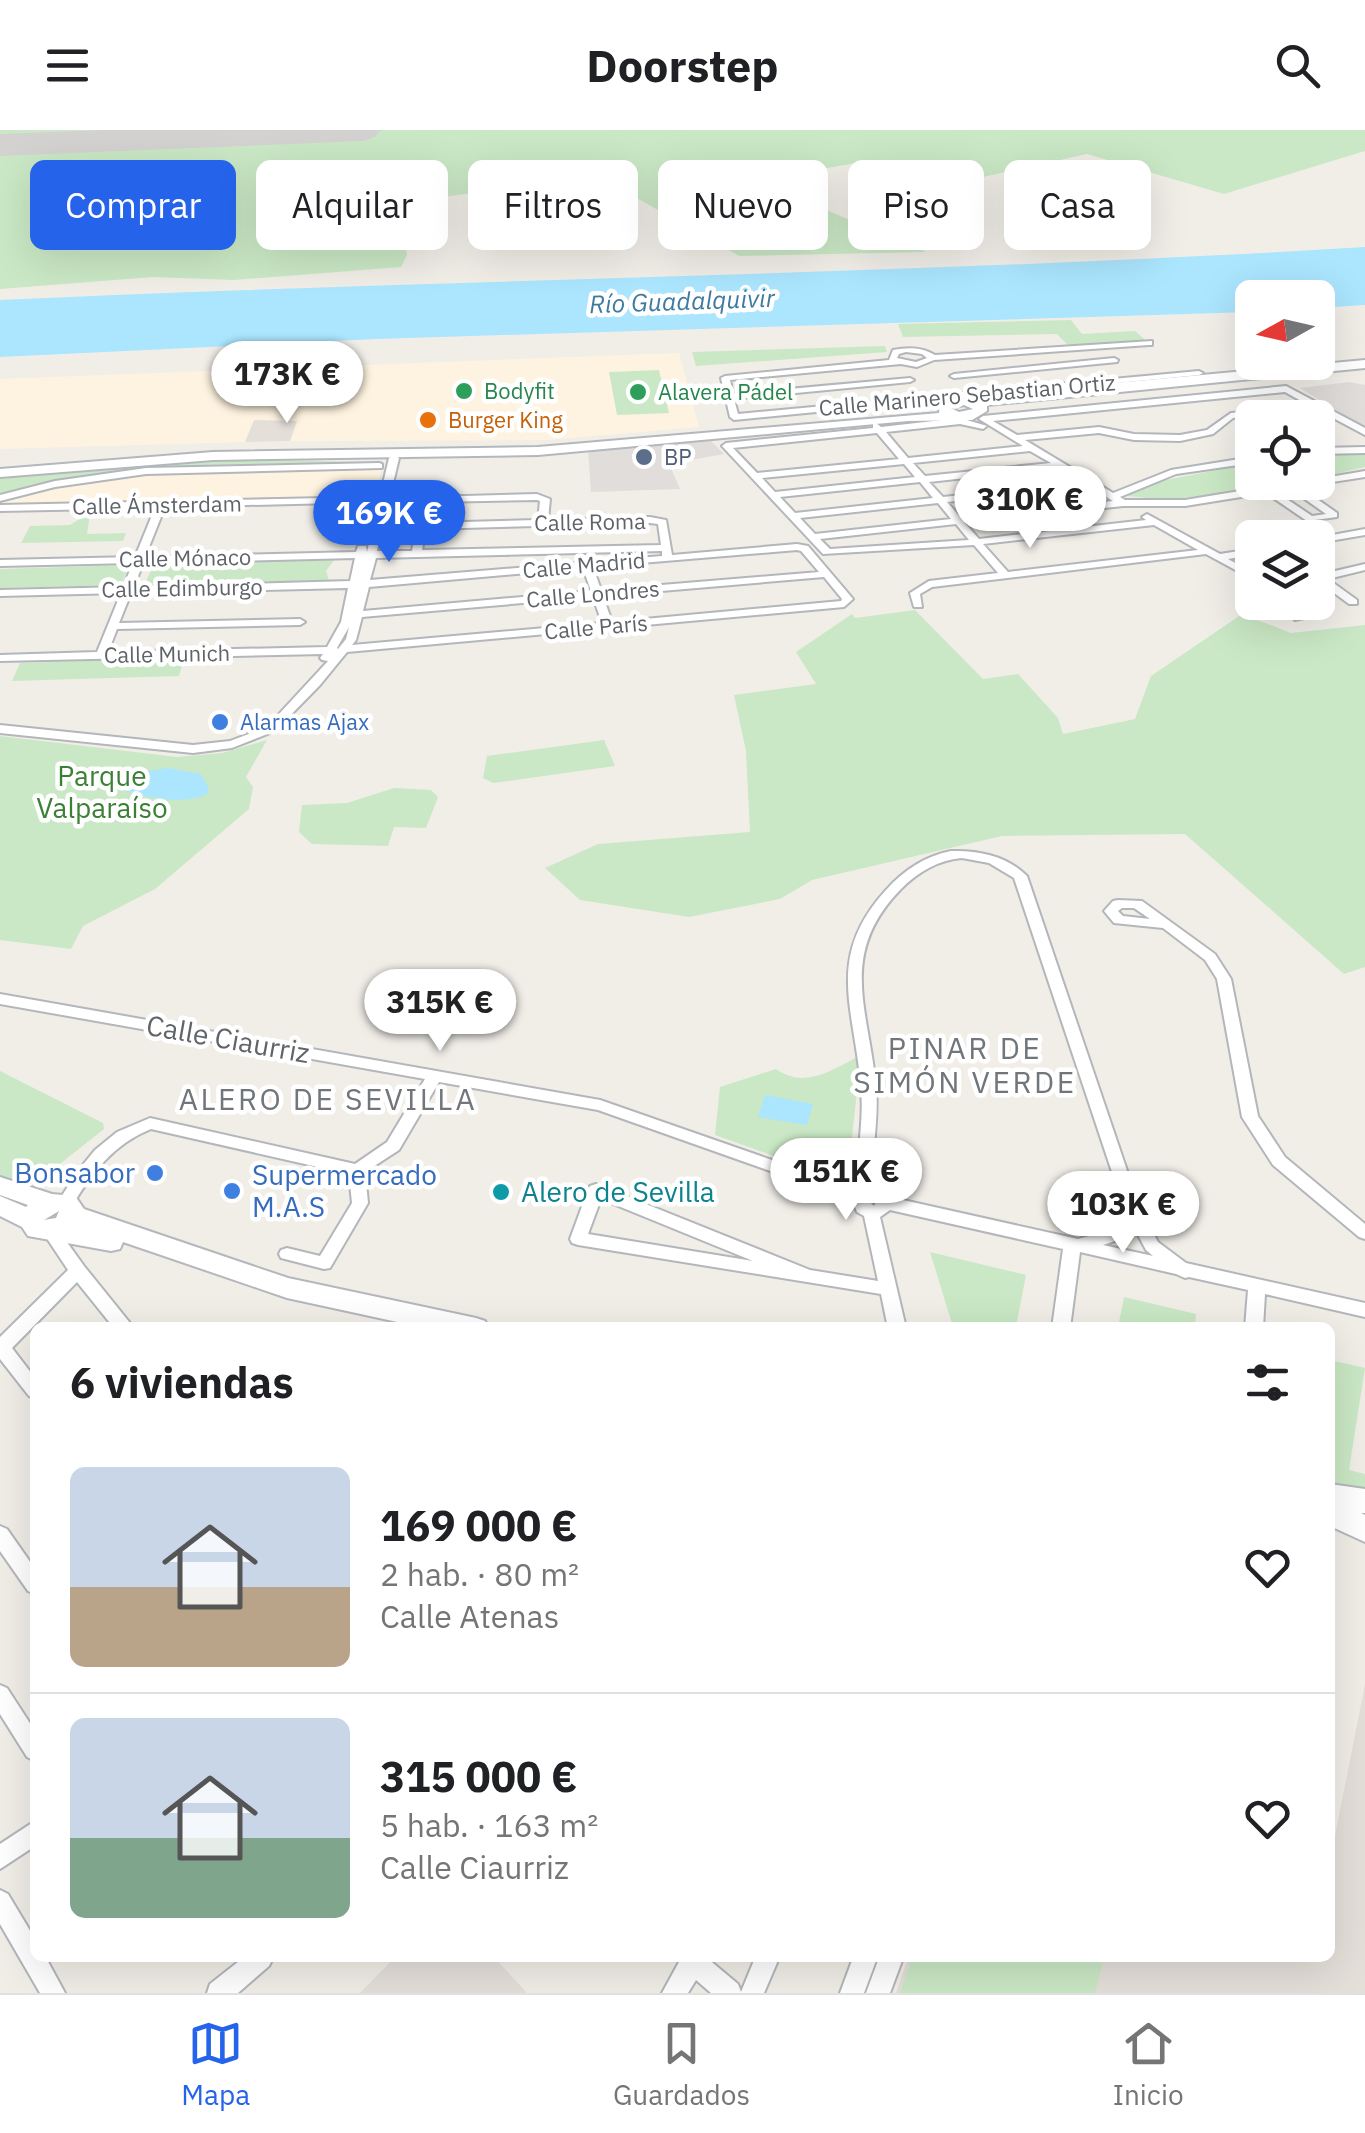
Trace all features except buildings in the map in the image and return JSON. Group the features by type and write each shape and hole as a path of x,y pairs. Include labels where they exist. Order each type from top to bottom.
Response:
{"main road":[{"path":"980,411 1365,368"},
{"path":"980,411 1365,368"},
{"path":"513,452 948,409"},
{"path":"0,464 222,449 535,445 948,409 1020,416"},
{"path":"0,473 212,456 567,452"},
{"path":"0,1186 54,1217 148,1250 285,1296 391,1322"},
{"path":"0,1206 54,1217 287,1288 448,1322"},
{"path":"1335,1497 1365,1502"},
{"path":"1335,1514 1365,1529"}],"street":[{"path":"910,380 731,397 724,378 1149,343"},
{"path":"1098,345 1136,379"},
{"path":"948,409 927,397 896,363 893,354 906,350 935,358 980,411 1014,438 1204,552 1235,566"},
{"path":"1004,353 1051,387"},
{"path":"794,359 828,407"},
{"path":"954,376 1114,360"},
{"name":"Calle Marinero Sebastian Ortiz","path":"731,397 734,417 927,397 980,411 1051,387 1199,373"},
{"path":"1020,416 1286,389 1308,400"},
{"path":"980,411 880,430 726,446 827,552 976,542 1155,522"},
{"path":"1335,415 1365,432"},
{"path":"1014,438 1099,430 1180,438 1210,432 1235,416"},
{"path":"880,430 1004,574"},
{"path":"754,476 1031,448"},
{"path":"1335,451 1365,450"},
{"path":"368,458 379,466"},
{"path":"340,649 394,458"},
{"path":"1112,497 1174,472 1235,463"},
{"path":"774,495 1060,465"},
{"path":"0,498 55,484 146,471 379,466"},
{"path":"366,554 379,466"},
{"path":"1335,480 1365,474"},
{"path":"793,516 1091,484"},
{"path":"417,552 425,502 537,496 545,499 543,523"},
{"path":"813,537 1124,503 1185,504 1235,497"},
{"name":"Calle Ámsterdam","path":"0,508 374,500"},
{"path":"1282,500 1310,519 1334,515 1312,500"},
{"path":"101,656 161,505"},
{"path":"1316,518 1343,536"},
{"name":"Calle Roma","path":"421,526 664,522 666,553"},
{"path":"1335,537 1365,532"},
{"name":"Calle Madrid","path":"359,584 602,563 666,553 804,548 826,574"},
{"path":"566,549 570,566"},
{"name":"Calle Mónaco","path":"0,563 566,549 666,553"},
{"path":"599,549 602,563"},
{"path":"918,605 916,592 929,584 1204,552"},
{"path":"1219,557 1235,555"},
{"path":"587,564 608,626"},
{"path":"1335,575 1362,571"},
{"name":"Calle Londres","path":"360,614 826,574"},
{"name":"Calle París","path":"340,649 844,604 848,600 826,574"},
{"path":"0,726 193,749 232,744 271,729 340,649 360,614 359,584"},
{"name":"Calle Edimburgo","path":"0,592 359,584"},
{"path":"1335,589 1353,602"},
{"path":"112,626 300,622"},
{"name":"Calle Munich","path":"0,658 340,649"},
{"path":"1185,1272 1152,1246 1130,1206 1020,876 1004,861 971,856 945,856 916,867 887,896 854,961 869,1091 858,1203 1365,1310"},
{"path":"1164,924 1210,957 1224,979 1250,1117 1279,1161 1365,1233"},
{"name":"Calle Ciaurriz","path":"0,999 600,1105 861,1192"},
{"path":"120,1322 78,1272 54,1217 80,1177 120,1134 150,1124 357,1170 393,1146 436,1076"},
{"path":"287,1254 324,1263 360,1204 357,1170"},
{"path":"808,1276 596,1190 578,1239 888,1290"},
{"path":"1072,1247 1109,1237 1130,1206"},
{"path":"880,1207 888,1290 896,1322"},
{"path":"1062,1322 1072,1247"},
{"path":"30,1386 0,1347 78,1272"},
{"path":"1254,1322 1257,1288"},
{"path":"1311,1299 1365,1298"},
{"path":"0,1535 30,1578"},
{"path":"0,1695 30,1742"},
{"path":"0,1858 30,1836"},
{"path":"0,1902 30,1953"},
{"path":"36,1962 54,1993"},
{"path":"218,1993 257,1962"},
{"path":"674,1993 698,1962 729,1993"},
{"path":"752,1993 765,1962"},
{"path":"852,1993 864,1962"},
{"path":"878,1993 889,1962"}],"shaded area":[{"path":"679,353 699,427 547,440 290,441 297,422 255,420 245,442 0,449 0,379"},
{"path":"1349,382 1365,385 1365,428 1335,410 1335,400 1320,400 1300,388"},
{"path":"254,420 297,421 290,441 245,442"},
{"path":"708,438 724,454 669,464 680,489 591,492 588,450"},
{"path":"383,465 373,501 0,509 0,502 56,486 139,473"},
{"path":"1365,1684 1365,1993 896,1993 907,1962 1335,1962 1335,1836"},
{"path":"390,1962 499,1962 527,1993 360,1993"}],"green space":[{"path":"0,130 1365,130 1365,151 1224,194 1151,173 1151,160 1108,160 1087,154 1060,160 1004,160 1004,172 984,177 984,160 848,160 848,164 828,168 828,160 658,160 658,210 638,199 638,160 468,160 468,194 448,196 448,160 256,160 256,250 406,250 401,267 234,280 153,277 0,289"},
{"path":"828,211 848,219 848,250 926,252 739,256 728,250 828,250"},
{"path":"1071,320 1082,334 1135,331 1149,343 1069,346 1057,334 903,337 898,324"},
{"path":"885,346 887,352 696,366 692,352"},
{"name":"Alavera Pádel","path":"659,370 669,413 617,415 609,372"},
{"path":"1365,453 1365,467 1335,474 1335,455"},
{"path":"203,459 373,462 185,466 94,476 0,495 0,477"},
{"path":"1235,466 1235,491 1168,500 1127,496 1146,484"},
{"path":"87,514 87,534 126,533 123,541 21,543 30,526 70,525"},
{"path":"334,560 326,571 329,580 145,584 153,565"},
{"path":"129,565 121,585 0,588 0,569"},
{"path":"915,610 983,679 1018,674 1058,718 1063,734 1135,719 1151,676 1235,619 1257,620 1291,633 1365,625 1365,967 1344,974 1185,834 1002,836 812,880 780,899 689,917 580,900 545,868 598,844 750,832 746,751 734,695 816,684 796,652 852,614 855,618"},
{"path":"184,658 179,676 12,681 20,663"},
{"name":"Parque Valparaíso","path":"0,736 177,757 222,753 267,740 246,777 253,787 249,809 155,889 83,926 71,949 0,940"},
{"path":"604,740 615,766 493,783 483,778 487,756"},
{"path":"394,788 431,790 438,797 426,828 394,827 388,846 312,844 299,832 302,805 347,803"},
{"path":"861,1055 847,1182 715,1135 720,1087 776,1069 798,1078 819,1075"},
{"path":"0,1071 103,1123 104,1129 27,1190 0,1176"},
{"path":"930,1252 1026,1275 1017,1322 951,1322"},
{"path":"1124,1297 1196,1314 1195,1322 1119,1322"},
{"path":"1335,1361 1365,1368 1349,1470 1365,1474 1365,1495 1335,1486"},
{"path":"911,1962 1103,1962 1095,1993 900,1993"}],"water":[{"name":"Río Guadalquivir","path":"1365,247 1365,305 1335,307 1335,280 1235,280 1235,312 376,339 0,357 0,300"},
{"path":"168,768 201,774 209,788 207,794 184,800 155,798 106,782 111,777"},
{"path":"765,1095 813,1104 807,1125 758,1117"}],"runway":[{"path":"0,145 363,130"}],"place":[{"name":"Bodyfit","path":"464,391"},
{"name":"Alavera Pádel","path":"638,392"},
{"name":"Burger King","path":"428,420"},
{"name":"BP","path":"644,457"},
{"name":"Alarmas Ajax","path":"220,722"},
{"name":"Bonsabor","path":"155,1173"},
{"name":"Supermercado M.A.S","path":"232,1191"},
{"name":"Alero de Sevilla","path":"501,1192"}],"district":[{"name":"PINAR DE SIMÓN VERDE","path":"965,1066"},
{"name":"ALERO DE SEVILLA","path":"328,1100"}]}
